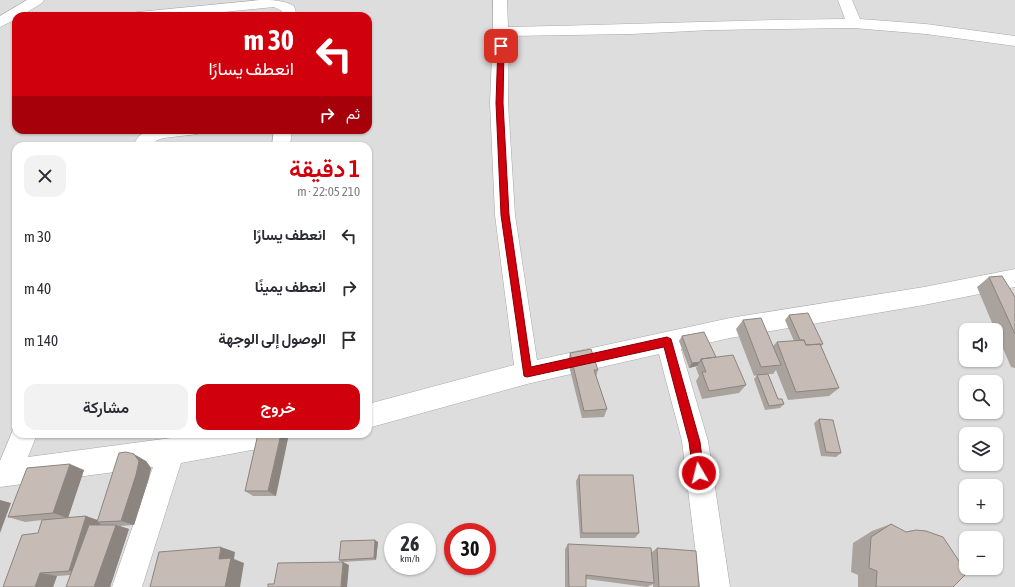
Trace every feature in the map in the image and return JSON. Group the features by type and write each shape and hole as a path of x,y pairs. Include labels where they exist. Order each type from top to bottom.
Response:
{"street":[{"path":"17,12 37,0"},
{"path":"500,0 501,32 499,103 505,215 527,373"},
{"path":"845,0 854,23"},
{"path":"180,12 274,3 287,7 289,12"},
{"path":"0,22 12,15"},
{"path":"501,32 631,29 711,25 854,23 876,26 921,28 1015,41"},
{"path":"0,29 12,28"},
{"path":"144,142 146,139 155,134"},
{"path":"372,415 527,373 730,328 924,296 1015,278"},
{"path":"667,342 694,442 715,587"},
{"path":"4,474 22,438"},
{"path":"4,474 171,452 217,439 228,438"},
{"path":"127,587 171,452"}],"shaded area":[{"path":"0,0 1015,0 1015,587 0,587"}],"building":[{"path":"1002,276 1015,297 1015,334 989,277"},
{"path":"808,313 823,344 806,345 804,340 800,340 789,315"},
{"path":"761,318 781,365 761,367 743,320"},
{"path":"704,332 716,357 701,359 700,362 692,363 682,336"},
{"path":"804,340 806,345 820,344 839,388 796,392 777,342"},
{"path":"591,349 598,370 594,370 607,409 584,411 570,353"},
{"path":"733,355 746,385 709,391 702,372 706,372 701,359"},
{"path":"768,374 778,399 782,399 784,404 769,406 757,375"},
{"path":"819,419 833,420 841,453 826,452"},
{"path":"257,438 280,438 268,491 245,491"},
{"path":"126,452 134,454 139,461 121,521 97,522 119,453"},
{"path":"70,464 53,513 8,517 27,468"},
{"path":"579,475 633,475 639,533 582,533"},
{"path":"86,516 69,571 40,573 35,587 3,587 22,535 38,533 42,520"},
{"path":"891,524 906,532 916,530 926,531 943,537 959,561 959,575 965,575 953,587 876,587 877,571 869,568 871,537"},
{"path":"89,525 116,525 94,587 66,587"},
{"path":"375,540 374,558 339,560 341,541"},
{"path":"568,544 651,548 654,583 586,575 586,587 569,587"},
{"path":"221,547 219,559 231,558 225,587 150,587 159,552"},
{"path":"657,548 696,551 699,587 659,587"},
{"path":"343,562 341,587 268,587 268,584 274,584 278,563"}],"route":[{"path":"501,46 499,103 505,215 527,373 667,342 694,442 699,473"}]}
